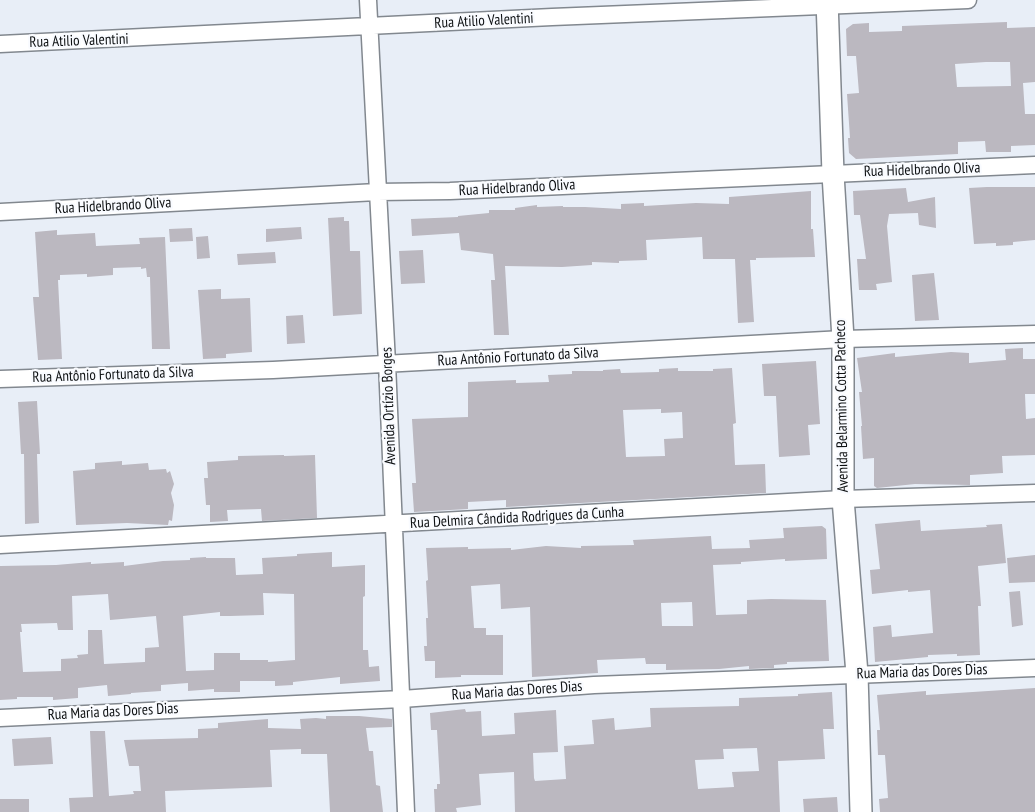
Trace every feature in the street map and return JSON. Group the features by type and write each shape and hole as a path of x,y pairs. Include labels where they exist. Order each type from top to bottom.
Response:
{"street":[{"name":"Avenida Ortízio Borges","path":"368,0 388,363 406,812"},
{"name":"Rua Atilio Valentini","path":"0,44 828,3 968,0"},
{"name":"Avenida Belarmino Cotta Pacheco","path":"828,3 832,174 843,340 843,499 857,674 861,812"},
{"name":"Rua Hidelbrando Oliva","path":"0,212 378,192 450,191 1035,165"},
{"name":"Rua Antônio Fortunato da Silva","path":"0,379 273,370 843,340 1035,334"},
{"name":"Rua Delmira Cândida Rodrigues da Cunha","path":"0,545 843,499 1035,493"},
{"name":"Rua Maria das Dores Dias","path":"0,718 402,699 594,685 1035,668"}],"building":[{"path":"1007,22 1007,28 1035,27 1035,82 1023,83 1025,114 1035,114 1035,145 1011,146 1011,152 986,152 985,141 958,142 958,154 856,159 849,153 848,138 850,138 847,94 859,93 856,56 847,56 846,29 853,24 869,23 869,32 902,31 902,26","holes":["1010,62 1011,86 957,87 955,64"]},
{"path":"1035,187 1035,240 1013,242 1013,245 996,246 996,243 974,244 969,188"},
{"path":"906,188 908,202 935,197 936,228 919,225 918,213 889,214 887,226 892,282 876,284 877,290 859,290 857,259 866,259 860,215 854,215 853,191"},
{"path":"811,191 811,229 813,229 815,257 756,258 756,260 750,260 754,322 738,323 735,259 703,259 702,237 646,240 647,260 619,261 619,263 592,262 592,265 562,267 505,266 509,335 494,335 491,280 495,280 493,254 461,250 459,233 412,236 411,219 458,217 489,213 489,210 515,210 515,208 537,205 537,207 563,206 621,209 621,204 644,203 644,206 696,203 729,204 729,197"},
{"path":"344,217 344,221 349,221 350,251 360,251 362,314 333,316 328,218"},
{"path":"301,227 302,239 266,242 266,229"},
{"path":"192,228 193,241 170,242 169,229"},
{"path":"57,230 57,235 95,233 96,246 140,244 139,238 165,237 170,349 152,349 150,277 147,277 146,268 113,268 113,275 87,277 87,274 60,275 60,280 58,280 62,359 38,360 33,297 39,297 35,232"},
{"path":"208,236 210,258 197,259 196,237"},
{"path":"423,250 425,283 401,284 399,251"},
{"path":"275,252 276,263 238,265 237,254"},
{"path":"934,273 939,320 915,321 912,275"},
{"path":"221,289 221,299 250,298 252,352 226,354 226,358 203,359 198,290"},
{"path":"303,315 305,343 287,344 286,316"},
{"path":"1023,348 1023,359 1035,359 1035,394 1025,394 1026,419 1035,418 1035,455 1002,456 1003,473 970,475 970,485 915,484 877,488 874,486 874,458 863,459 859,392 862,392 857,358 895,353 895,357 951,352 969,353 969,363 1006,360 1005,349"},
{"path":"816,361 820,424 808,425 810,455 779,457 776,396 764,396 762,364"},
{"path":"678,368 678,371 713,371 713,369 732,368 736,423 733,424 735,465 765,464 766,493 506,507 506,500 468,502 468,509 414,512 412,483 416,483 412,419 468,417 468,382 516,380 516,383 549,382 548,375 572,374 572,371 620,369 621,373 659,372 659,369","holes":["661,409 661,413 682,412 683,438 664,439 665,456 626,457 623,410"]},
{"path":"37,401 40,454 37,454 39,523 25,524 24,454 21,454 18,402"},
{"path":"315,455 317,518 262,521 261,509 227,510 228,521 210,522 210,505 206,505 204,478 208,478 207,462 238,460 238,456"},
{"path":"122,461 122,465 148,463 149,470 166,469 167,473 170,471 174,484 171,493 174,505 172,521 169,520 168,525 127,523 76,525 73,471 95,469 95,463"},
{"path":"920,520 921,531 987,527 986,525 1002,524 1006,563 978,566 981,606 978,606 980,655 928,655 928,657 875,662 873,627 891,625 892,637 933,633 930,590 908,592 908,590 872,594 870,570 880,569 875,524"},
{"path":"822,526 826,529 827,559 785,561 785,559 713,565 716,615 747,614 747,600 826,600 829,661 787,662 787,664 774,665 774,668 749,669 749,666 719,669 666,670 666,664 646,664 645,658 597,660 598,673 532,677 530,607 501,609 500,584 471,586 474,628 486,628 486,635 503,635 503,675 461,675 461,677 435,678 435,661 425,661 424,646 427,646 426,618 428,618 426,548 511,548 511,550 546,546 581,548 581,546 634,545 633,540 711,536 712,549 750,548 749,540 784,538 783,528","holes":["692,602 693,626 662,626 661,603"]},
{"path":"332,552 332,567 365,565 363,650 368,650 369,667 379,666 380,681 340,684 340,677 275,686 275,681 240,681 240,692 214,692 214,689 188,691 188,683 161,685 161,691 108,696 107,685 78,688 78,698 53,700 53,697 17,697 17,699 0,700 0,566 124,562 124,566 206,557 235,558 236,575 263,574 262,558 297,556 297,554","holes":["263,593 294,594 295,660 268,662 268,660 240,660 240,653 214,653 214,670 186,671 183,616 220,612 220,616 264,615","108,594 110,620 156,616 159,647 145,648 145,662 104,664 102,630 88,630 88,654 77,655 78,658 61,659 61,671 23,672 21,624 57,623 58,630 73,630 72,596"]},
{"path":"1035,555 1035,582 1009,583 1007,558"},
{"path":"1020,591 1023,625 1012,627 1009,592"},
{"path":"1035,688 1035,812 880,812 879,799 888,798 885,755 878,755 877,730 880,730 877,695 926,691 926,695"},
{"path":"832,692 834,729 823,729 825,759 778,761 780,812 515,812 514,772 479,774 481,805 456,808 457,812 435,812 434,789 437,789 437,784 440,784 437,730 431,730 430,713 465,709 466,712 481,711 482,736 515,734 514,713 556,710 558,752 533,753 535,781 566,779 564,746 594,744 592,720 614,718 615,730 651,727 650,708 739,706 739,698 798,696 798,694","holes":["757,748 759,771 732,772 734,787 698,789 695,760 724,759 723,749"]},
{"path":"326,716 392,719 392,727 366,728 369,751 373,751 376,785 380,786 383,812 330,812 327,754 301,754 301,749 270,750 272,787 165,791 166,812 70,812 69,798 93,797 90,731 105,731 109,796 134,794 133,791 141,791 139,766 129,766 124,740 198,738 198,729 218,728 218,723 268,719 268,728 301,729 300,719 326,719"},
{"path":"51,737 53,764 14,766 12,739"},
{"path":"837,797 838,812 804,812 803,799"},
{"path":"0,799 29,799 29,812 0,812"}]}
